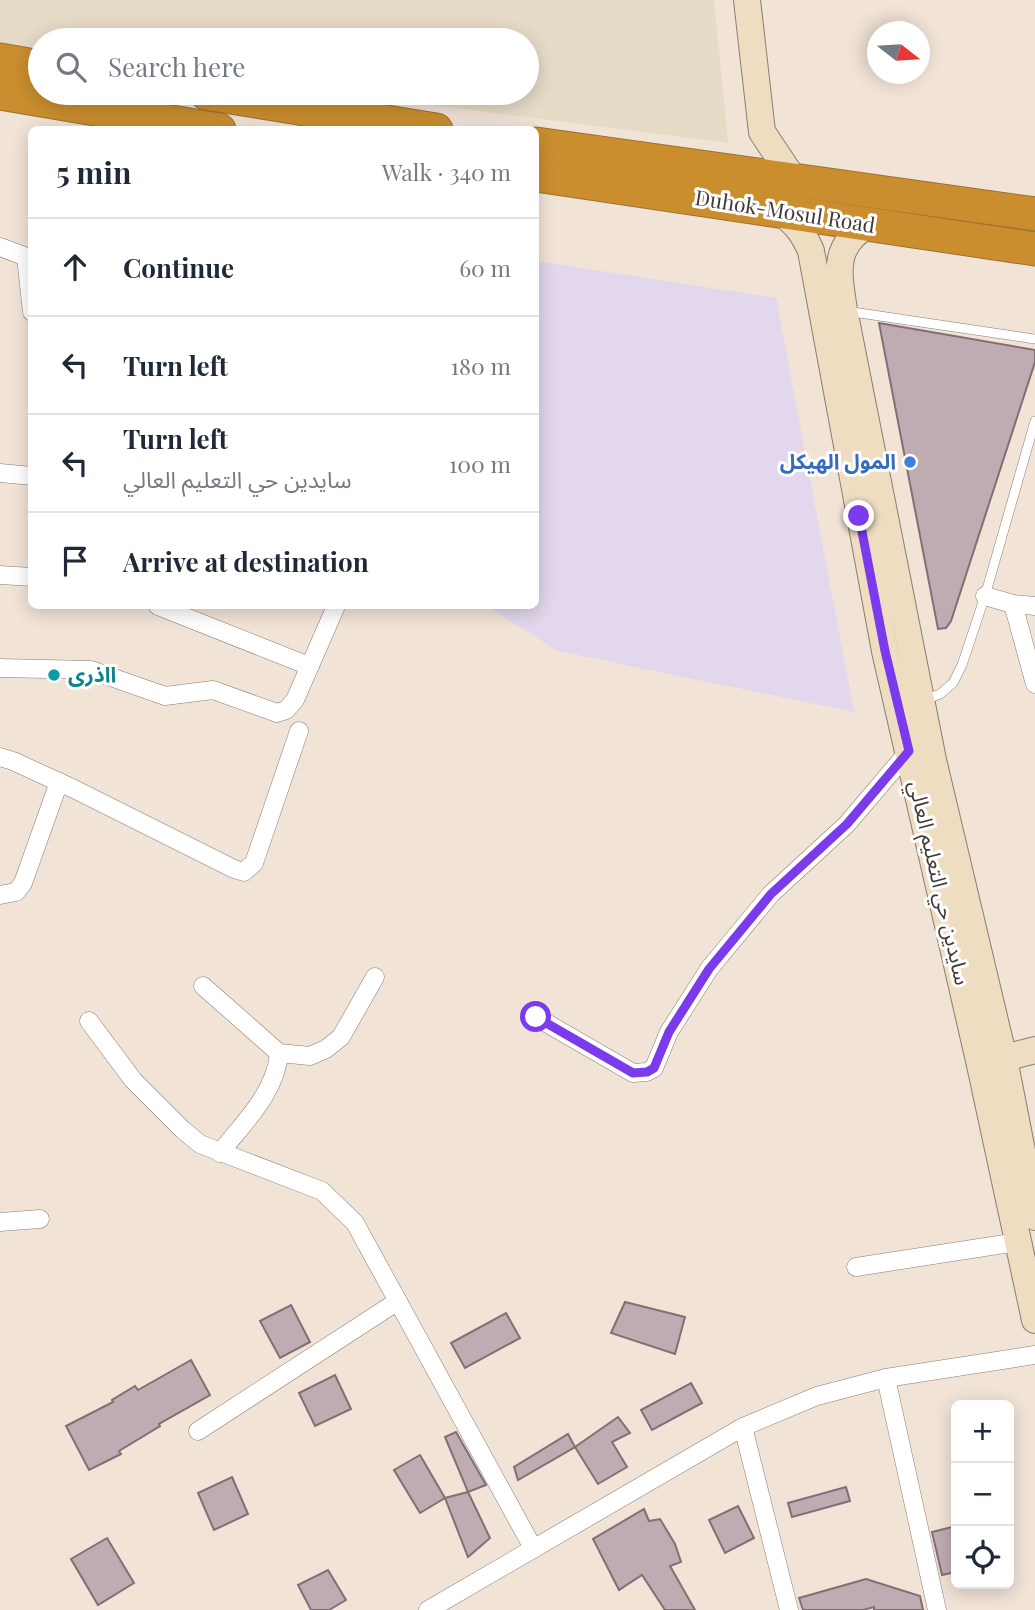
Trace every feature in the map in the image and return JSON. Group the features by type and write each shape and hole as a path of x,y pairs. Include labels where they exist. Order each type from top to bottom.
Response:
{"highway":[{"path":"0,60 28,65"},
{"path":"0,93 28,98"},
{"path":"71,105 195,126"},
{"path":"281,105 411,126"},
{"name":"Duhok-Mosul Road","path":"539,144 1035,214"},
{"name":"Duhok-Mosul Road","path":"539,175 1035,249"}],"main road":[{"path":"747,0 762,132 794,180"},
{"name":"سايدين حي التعليم العالي","path":"777,210 792,219 811,251 867,557 910,704 933,760 992,1062 1018,1242 1035,1320"},
{"name":"سايدين حي التعليم العالي","path":"868,225 849,240 839,263 839,275 910,704 909,751 1035,1217"},
{"path":"992,1062 1035,1050"}],"street":[{"path":"0,247 28,258"},
{"path":"0,474 28,476"},
{"path":"0,575 28,577"},
{"path":"985,596 1013,604 1035,606"},
{"path":"1013,604 1035,684"},
{"path":"166,609 309,666"},
{"path":"0,668 91,670 165,696 213,690 277,713 286,710 295,699 335,609"},
{"path":"0,757 59,782 244,872 254,863 299,731"},
{"path":"536,1017 633,1073 647,1072 654,1068 669,1032 709,969 771,894 847,824 909,751"},
{"path":"0,895 16,892 23,883 59,782"},
{"path":"203,986 279,1053 310,1056 326,1049 341,1037 375,977"},
{"path":"89,1021 141,1089 200,1144 322,1191 355,1223 533,1548"},
{"path":"220,1153 265,1095 274,1079 279,1053"},
{"path":"0,1222 40,1219"},
{"path":"856,1267 1018,1242"},
{"path":"198,1431 398,1301"},
{"path":"428,1610 743,1427 817,1396 886,1378 1035,1356"},
{"path":"886,1378 937,1610"},
{"path":"743,1427 789,1610"}],"lane":[{"path":"844,310 1035,339"},
{"path":"910,704 940,694 953,683 962,665 985,596 1035,421"}],"shaded area":[{"path":"0,0 714,0 728,143 433,105 539,105 539,28 28,28 28,47 0,43"},
{"path":"539,261 776,298 854,712 558,651 491,609 539,609"}],"building":[{"path":"879,323 1035,350 1035,362 951,621 946,628 938,629"},
{"path":"625,1302 685,1317 675,1354 611,1333"},
{"path":"291,1305 310,1342 280,1358 260,1321"},
{"path":"506,1313 520,1338 465,1368 451,1343"},
{"path":"191,1360 210,1395 159,1424 160,1426 119,1451 121,1454 89,1470 66,1426 113,1402 112,1400 135,1386 138,1390"},
{"path":"335,1375 351,1409 315,1426 299,1393"},
{"path":"691,1383 702,1403 652,1430 641,1410"},
{"path":"618,1417 630,1433 612,1442 627,1467 598,1484 575,1447"},
{"path":"456,1432 486,1485 468,1492 445,1437"},
{"path":"568,1434 575,1447 518,1480 514,1467"},
{"path":"420,1455 445,1498 420,1513 394,1470"},
{"path":"232,1477 248,1514 214,1530 198,1493"},
{"path":"846,1487 850,1501 792,1517 788,1503"},
{"path":"468,1492 490,1538 468,1557 445,1498"},
{"path":"738,1506 754,1538 725,1553 709,1520"},
{"path":"644,1509 649,1521 660,1519 675,1544 681,1562 670,1566 695,1610 665,1610 642,1575 619,1590 593,1539"},
{"path":"951,1527 951,1573 942,1575 932,1532"},
{"path":"107,1538 134,1583 98,1605 71,1559"},
{"path":"328,1570 346,1600 329,1610 311,1610 298,1585"},
{"path":"866,1579 920,1596 923,1610 874,1610 874,1607 863,1610 803,1610 799,1598"}],"place":[{"name":"المول الهيكل","path":"910,462"},
{"name":"ااذرى","path":"54,675"}],"route":[{"path":"536,1017 633,1073 647,1072 654,1068 669,1032 709,969 771,894 847,824 909,751 885,651 859,516"}]}
